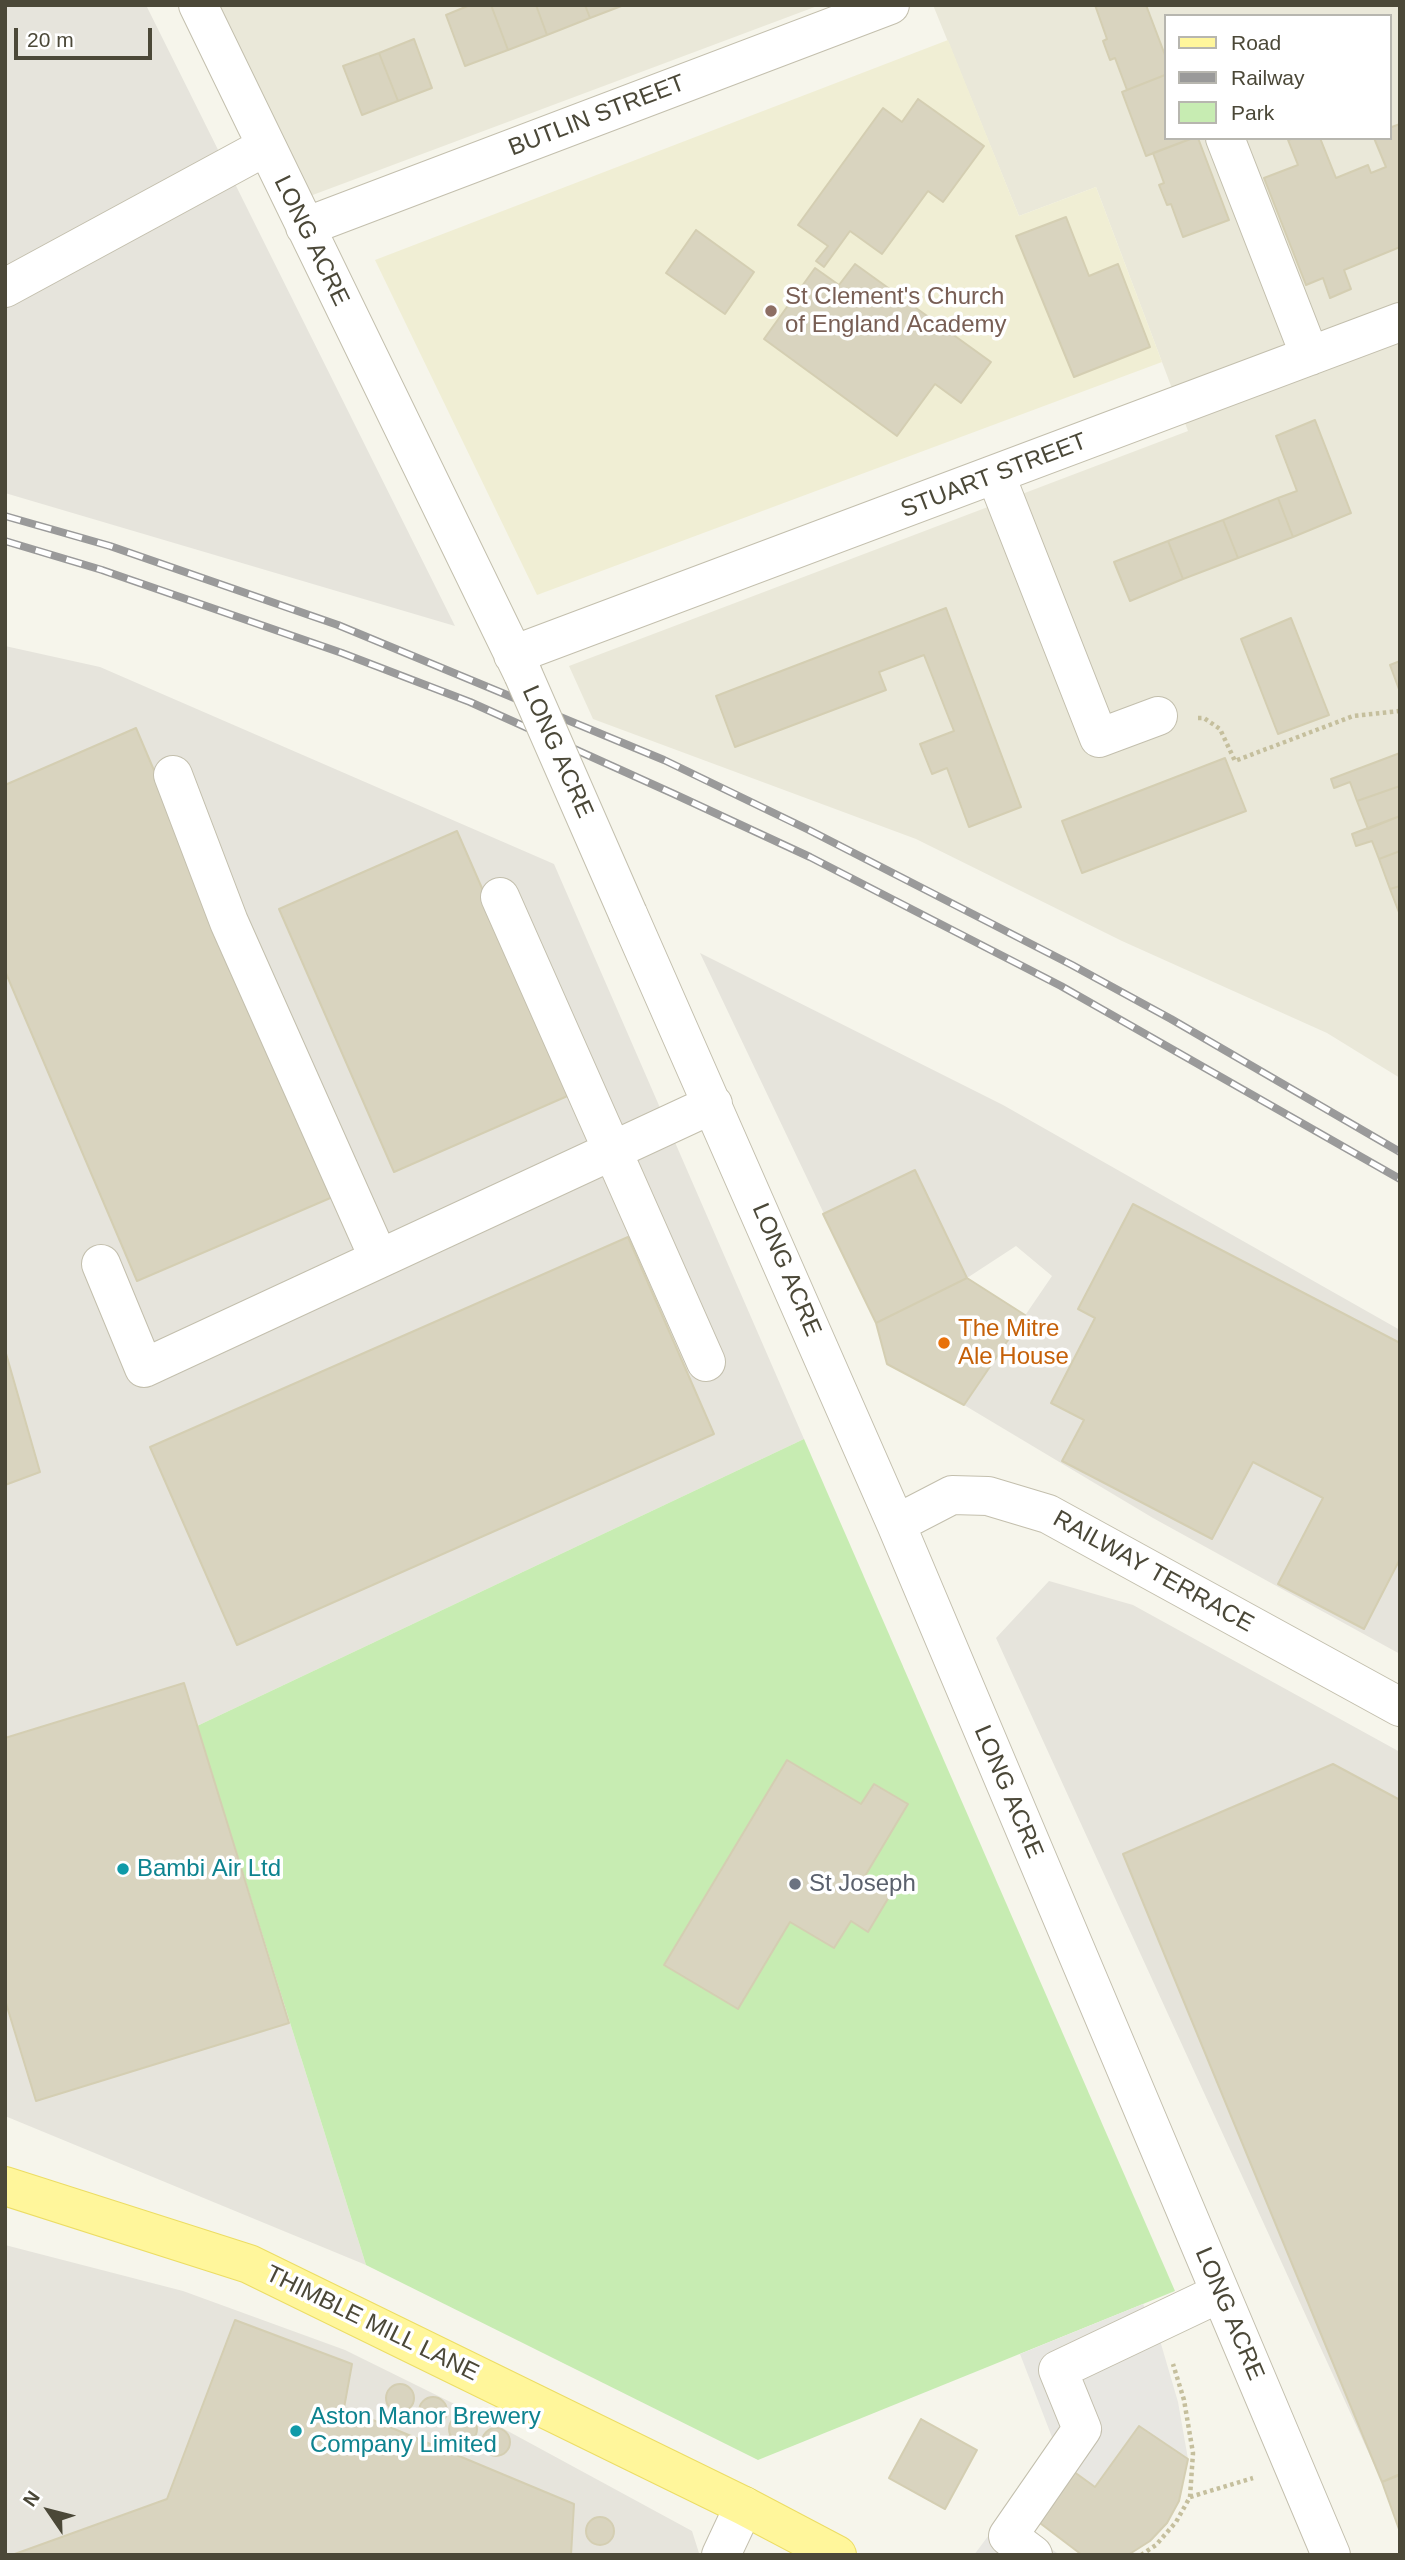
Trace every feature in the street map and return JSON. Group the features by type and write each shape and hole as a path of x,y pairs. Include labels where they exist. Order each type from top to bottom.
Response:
{"main road":[{"name":"THIMBLE MILL LANE","path":"5,2186 248,2264 744,2506 837,2555"}],"street":[{"name":"LONG ACRE","path":"198,5 518,664 896,1524 1331,2555"},
{"name":"BUTLIN STREET","path":"305,227 890,5"},
{"path":"1226,140 1310,356"},
{"path":"5,288 265,147"},
{"name":"STUART STREET","path":"518,664 588,626 996,476 1400,323"},
{"path":"996,476 1099,738 1158,716"},
{"path":"173,775 229,922 379,1259"},
{"path":"500,897 706,1362"},
{"path":"102,1264 144,1368 713,1104"},
{"name":"RAILWAY TERRACE","path":"896,1524 951,1495 988,1496 1048,1514 1400,1707"},
{"path":"1033,2555 1008,2536 1082,2429 1058,2370 1220,2293"},
{"path":"721,2555 744,2506"}],"path":[{"path":"1158,716 1172,723 1186,718 1204,718 1220,729 1235,761 1353,716 1400,711"},
{"path":"1142,2555 1156,2545 1177,2522 1190,2497 1194,2466 1184,2400 1160,2321"},
{"path":"1190,2497 1233,2485"}],"shaded area":[{"path":"5,5 146,5 455,626 5,493"},
{"path":"210,5 820,5 302,199"},
{"path":"933,5 1400,5 1400,1078 1327,1033 1122,941 916,839 593,719 569,666 1188,431 1096,187 1019,216"},
{"name":"St Clement's Church of England Academy","path":"948,40 1019,216 1096,187 1162,362 537,595 375,260"},
{"path":"5,646 100,667 554,864 804,1439 197,1726 366,2265 5,2116"},
{"path":"700,953 1003,1105 1400,1330 1400,1654 1153,1518 964,1405 1052,1276 1016,1246 967,1278 876,1323"},
{"path":"1049,1581 1133,1605 1400,1752 1400,2475 1382,2482 996,1638"},
{"path":"5,2245 183,2291 345,2350 493,2423 692,2531 699,2553 703,2555 5,2555"},
{"path":"1143,2304 1159,2337 1178,2402 1188,2459 1139,2426 1095,2487 1047,2456 1055,2445 1020,2354"},
{"path":"1003,2516 1060,2555 974,2555"}],"green space":[{"path":"804,1439 1175,2291 758,2460 366,2265 197,1726"}],"building":[{"path":"470,5 491,5 508,50 465,66 446,15"},
{"path":"491,5 536,5 547,35 508,50"},
{"path":"536,5 585,5 590,18 547,35"},
{"path":"585,5 624,5 590,18"},
{"path":"1095,5 1146,5 1164,52 1164,75 1127,90 1115,58 1110,60 1103,41 1107,39"},
{"path":"414,39 432,88 398,101 379,53"},
{"path":"379,53 398,101 362,115 343,66"},
{"path":"1164,75 1164,140 1188,140 1146,156 1122,92"},
{"path":"918,99 984,146 943,202 928,191 882,254 850,231 824,267 816,261 828,246 798,225 883,108 902,122"},
{"path":"1400,124 1400,247 1344,270 1351,289 1330,298 1323,278 1306,285 1264,178 1298,165 1288,140 1321,140 1336,178 1368,165 1371,173 1386,167 1375,140 1391,140 1391,127"},
{"path":"1188,140 1199,140 1229,220 1183,237 1171,204 1167,205 1159,185 1164,183 1153,153"},
{"path":"1066,217 1089,276 1118,264 1150,347 1074,377 1016,236"},
{"path":"696,230 754,272 725,314 666,273"},
{"path":"855,264 991,362 961,403 935,384 897,436 764,339 815,268 839,285"},
{"path":"1315,420 1351,513 1293,537 1278,498 1297,491 1276,436"},
{"path":"1278,498 1293,537 1238,558 1223,520"},
{"path":"1223,520 1238,558 1183,579 1168,541"},
{"path":"1168,541 1183,579 1130,601 1114,562"},
{"path":"946,608 1021,807 969,827 947,768 932,774 920,744 954,731 924,655 879,672 886,690 735,747 716,696"},
{"path":"1291,618 1329,715 1278,734 1241,639"},
{"path":"1400,661 1400,692 1390,665"},
{"path":"136,728 335,1196 137,1281 5,971 5,785"},
{"path":"1400,753 1400,786 1357,801 1350,782 1334,788 1331,779"},
{"path":"1225,758 1246,811 1082,873 1062,821"},
{"path":"1400,786 1400,816 1368,829 1357,801"},
{"path":"1400,816 1400,851 1379,859 1372,841 1356,846 1352,834"},
{"path":"457,831 572,1094 394,1172 279,909"},
{"path":"1400,851 1400,886 1390,889 1379,859"},
{"path":"1400,886 1400,915 1390,889"},
{"path":"915,1170 967,1278 876,1323 823,1214"},
{"path":"1133,1204 1400,1343 1400,1559 1364,1629 1278,1584 1323,1498 1253,1462 1212,1539 1062,1461 1084,1420 1051,1403 1095,1318 1078,1309"},
{"path":"628,1237 714,1434 237,1645 150,1447"},
{"name":"The Mitre Ale House","path":"967,1278 1025,1315 964,1405 887,1364 876,1323"},
{"path":"5,1350 40,1472 5,1485"},
{"name":"Bambi Air Ltd","path":"184,1683 289,2023 36,2101 5,2000 5,1738"},
{"name":"St Joseph","path":"787,1760 861,1804 874,1784 908,1804 865,1876 892,1892 868,1932 851,1921 834,1948 790,1922 738,2009 664,1965"},
{"path":"1333,1764 1400,1800 1400,2474 1382,2482 1123,1854"},
{"name":"Aston Manor Brewery Company Limited","path":"235,2320 352,2364 344,2408 574,2504 571,2555 12,2555 167,2499"},
{"path":"400,2384 410,2388 414,2398 410,2408 400,2412 390,2408 386,2398 390,2388"},
{"path":"433,2397 443,2401 447,2411 443,2421 433,2425 423,2421 419,2411 423,2401"},
{"path":"463,2415 473,2419 477,2429 473,2439 463,2443 453,2439 449,2429 453,2419"},
{"path":"921,2419 977,2450 945,2509 889,2478"},
{"path":"1139,2426 1188,2459 1179,2501 1167,2523 1150,2541 1128,2555 1082,2555 1032,2517 1066,2466 1095,2487"},
{"path":"496,2428 506,2432 510,2442 506,2452 496,2456 486,2452 482,2442 486,2432"},
{"path":"1400,2475 1400,2532 1382,2482"},
{"path":"600,2517 610,2521 614,2531 610,2541 600,2545 590,2541 586,2531 590,2521"}],"railway":[{"path":"5,516 110,546 338,625 664,760 809,830 1072,965 1171,1019 1400,1152"},
{"path":"5,541 102,570 342,653 470,702 674,794 810,857 1061,986 1400,1179"}],"place":[{"name":"St Clement's Church of England Academy","path":"771,311"},
{"name":"The Mitre Ale House","path":"944,1343"},
{"name":"Bambi Air Ltd","path":"123,1869"},
{"name":"St Joseph","path":"795,1884"},
{"name":"Aston Manor Brewery Company Limited","path":"296,2431"}]}
